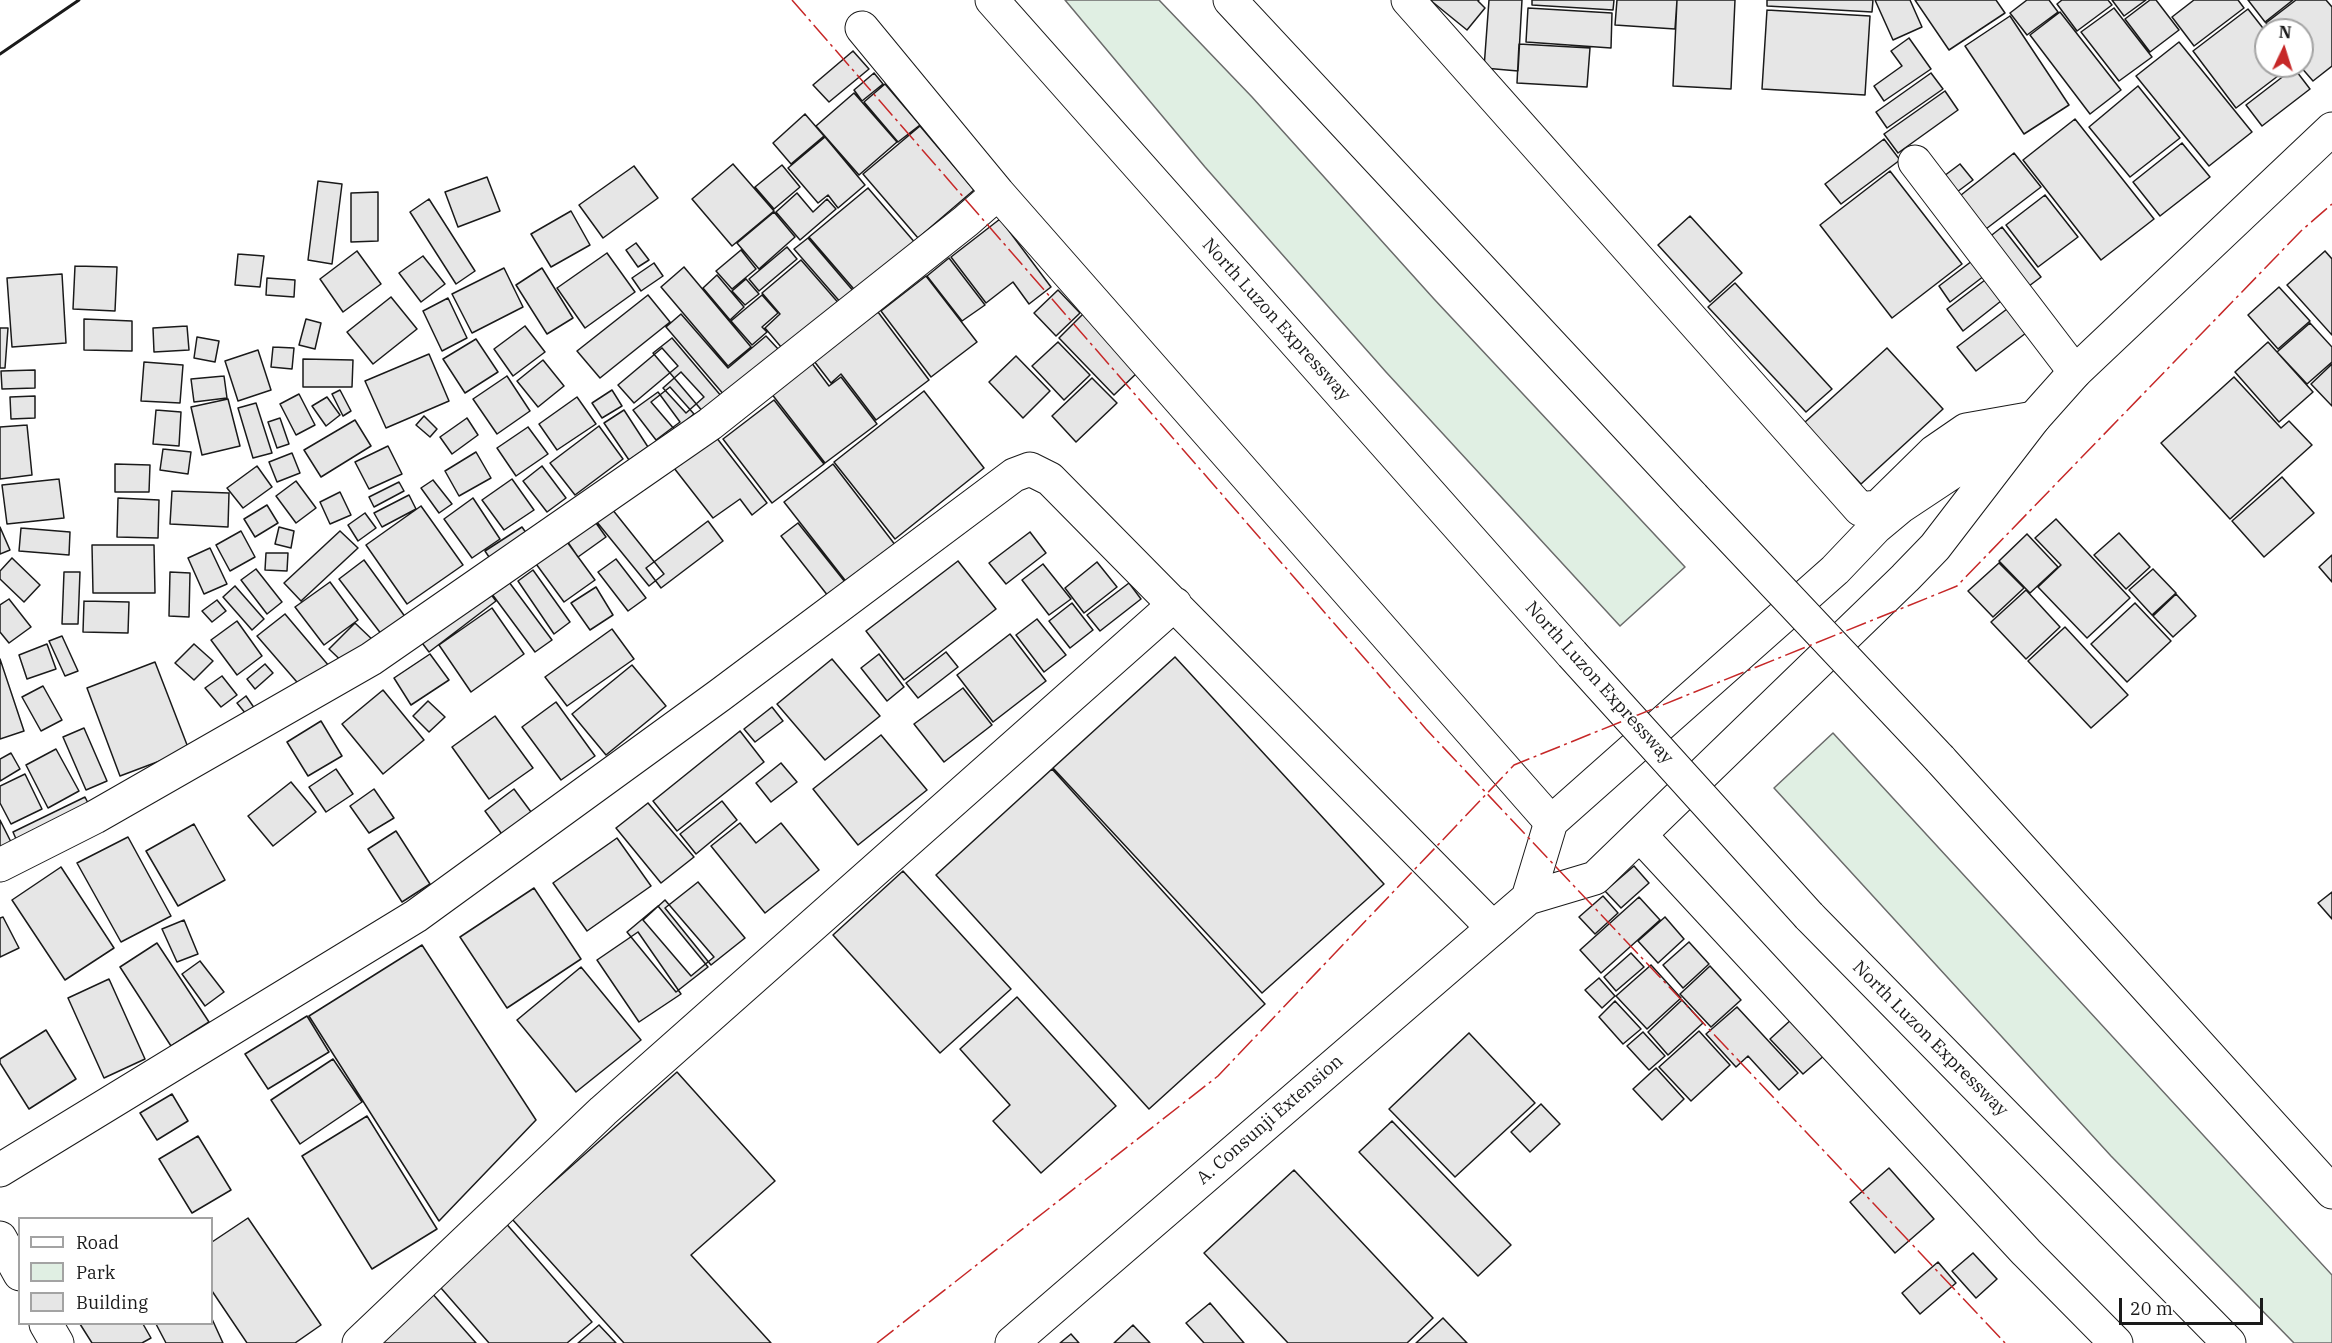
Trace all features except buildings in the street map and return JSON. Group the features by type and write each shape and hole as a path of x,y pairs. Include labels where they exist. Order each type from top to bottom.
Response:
{"main road":[{"name":"North Luzon Expressway","path":"992,0 1572,654 1809,916 2229,1343"},
{"path":"1230,0 1940,759 2332,1192"},
{"path":"1408,0 1860,509 1878,507 1934,452 1966,430 2034,418"},
{"path":"862,28 998,193 1551,822"},
{"path":"1528,898 1595,878 1640,835 1935,547 2034,418 2075,372 2332,129"},
{"path":"1915,162 2075,372"},
{"path":"0,865 95,818 371,659 710,424 966,221 998,193"},
{"path":"1528,898 1551,822 1835,570 1876,527 1900,507 2034,418"},
{"path":"0,1170 416,916 720,695 1014,475 1030,469 1050,479 1493,928"},
{"path":"359,1343 603,1111 1175,604"},
{"path":"1640,835 2010,1234 2116,1343"},
{"name":"A. Consunji Extension","path":"1012,1343 1528,898"},
{"path":"0,1238 18,1270"},
{"path":"47,1325 57,1343"}],"green space":[{"path":"1065,0 1159,0 1252,97 1434,299 1685,567 1620,626 1386,372 1205,167"},
{"path":"1833,733 2332,1275 2332,1343 2294,1343 2111,1156 1774,788"}],"wall":[{"path":"0,54 79,0"}],"power":[{"path":"792,0 1426,729 2005,1343"},
{"path":"877,1343 1218,1076 1514,765 1957,586 2301,231 2332,204"}]}
